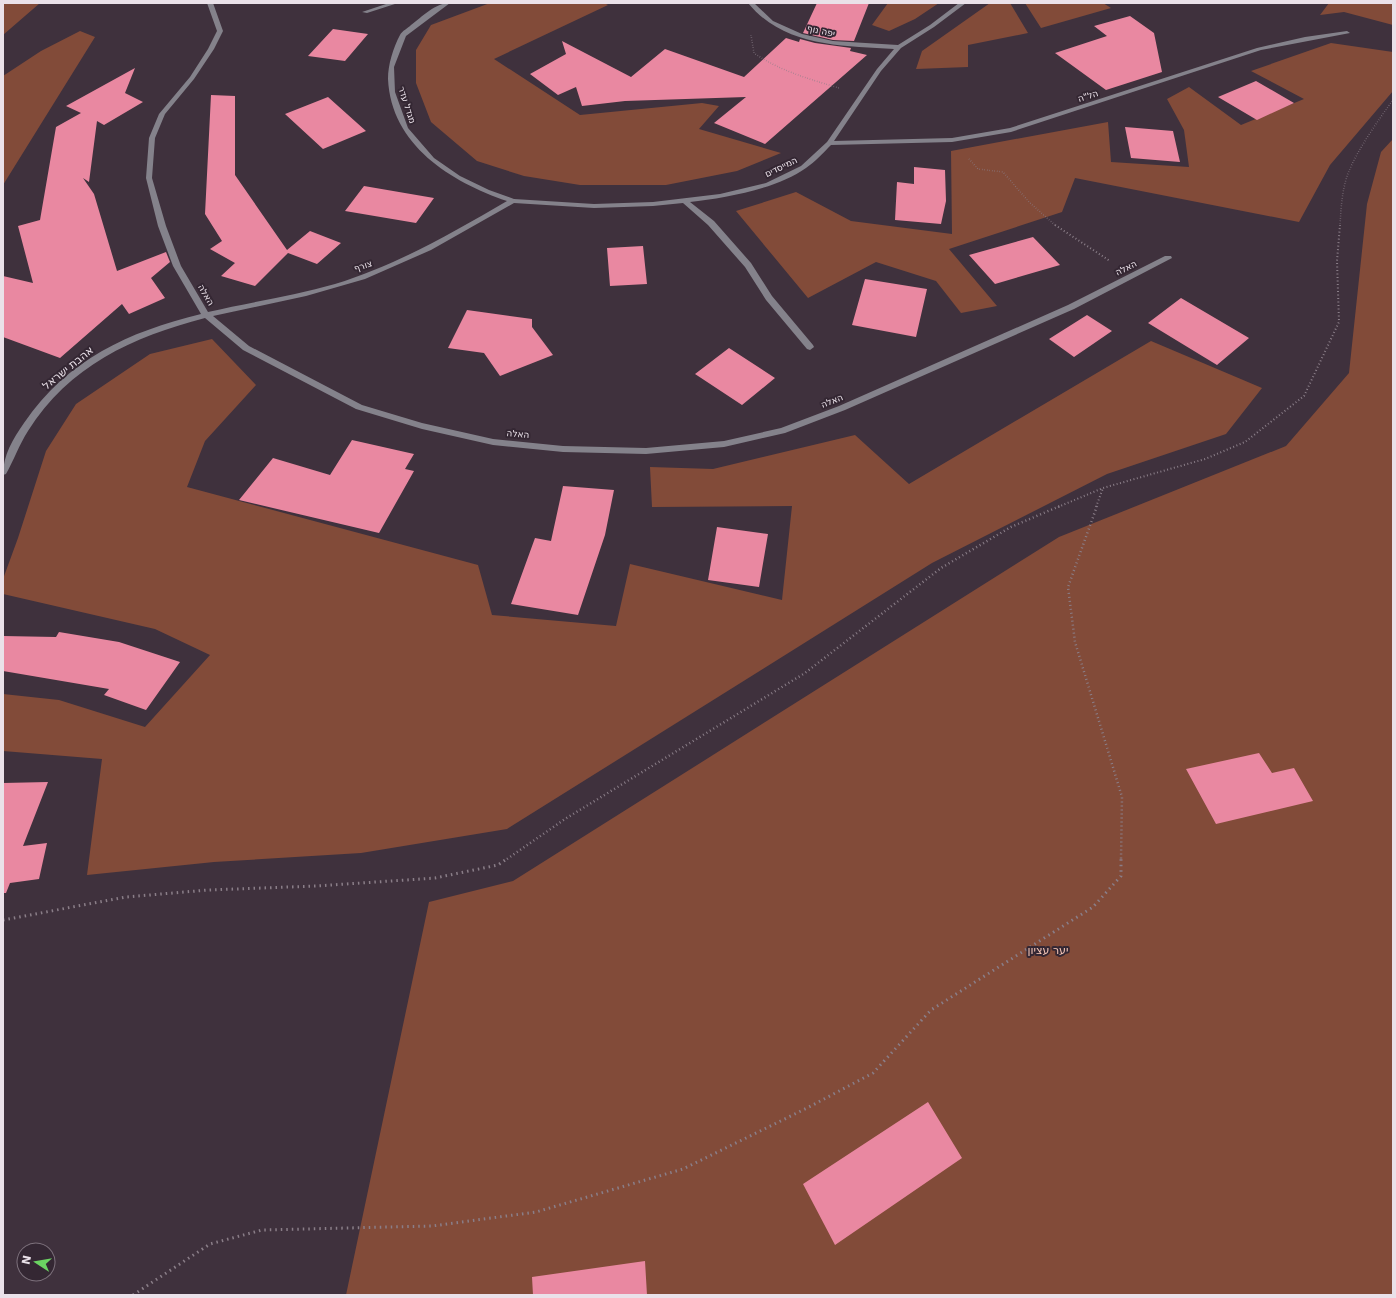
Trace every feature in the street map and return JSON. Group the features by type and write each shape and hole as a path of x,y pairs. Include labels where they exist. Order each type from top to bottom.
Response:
{"street":[{"name":"האלה","path":"210,3 220,31 211,49 192,78 162,114 152,138 148,178 162,226 177,266 206,315 246,348 359,407 422,426 493,442 563,449 646,451 724,444 782,431 842,408 1071,307 1168,258"},
{"path":"365,12 395,3"},
{"name":"מגדל עדר","path":"447,3 431,12 403,35 391,67 392,92 405,129 432,159 458,177 487,192 513,201"},
{"name":"יפה נוף","path":"751,3 771,22 802,36 837,44 899,47"},
{"name":"המייסדים","path":"513,201 594,206 653,204 720,196 768,184 803,167 828,143 879,70 899,47 963,3"},
{"name":"הל\"ה","path":"828,143 952,140 1011,130 1259,50 1305,39 1347,33"},
{"path":"684,200 711,223 748,265 769,298 810,347"},
{"name":"צורף","path":"206,315 339,285 383,270 426,250 513,201"},
{"name":"אהבת ישראל","path":"3,472 12,450 31,419 54,390 96,357 139,337 206,315"}],"path":[{"path":"751,32 754,53 766,63 785,72 862,96"},
{"path":"3,920 126,897 208,890 317,886 435,878 498,865 565,819 805,673 941,568 1011,527 1103,488 1205,458 1245,442 1304,396 1339,322 1337,261 1342,201 1349,171 1377,122 1393,100"},
{"path":"952,140 978,168 1003,172 1029,202 1060,228 1111,261 1127,278"},
{"path":"133,1295 210,1244 262,1230 432,1226 536,1212 683,1169 802,1111 873,1073 931,1010 1030,945 1093,907 1121,876 1122,797 1075,642 1068,587 1103,488"}],"green space":[{"path":"3,3 40,3 3,35"},
{"path":"490,3 604,3 608,5 494,59 580,115 702,103 719,106 699,129 781,153 737,171 666,185 580,185 524,176 477,161 431,122 416,83 416,50 431,25"},
{"path":"888,3 939,3 915,19 889,31 872,25"},
{"path":"990,3 1010,3 1028,33 968,45 968,67 916,69 922,51"},
{"path":"1025,3 1103,3 1111,8 1041,28"},
{"path":"1329,3 1393,3 1393,25 1344,12 1320,15"},
{"path":"80,31 95,37 3,185 3,76 41,51"},
{"path":"1331,43 1393,52 1393,91 1330,165 1299,222 1075,178 1062,212 949,249 997,306 961,313 936,281 876,262 808,298 736,211 796,192 851,221 952,234 951,151 1108,122 1111,162 1189,167 1184,130 1167,99 1189,87 1241,125 1304,99 1251,71"},
{"name":"יער עציון","path":"1393,139 1393,1295 346,1295 429,902 513,881 1059,537 1286,446 1349,373 1367,204 1381,152"},
{"path":"212,339 256,385 205,441 187,487 478,565 492,615 616,626 630,564 782,600 792,506 652,507 650,467 713,469 855,435 909,484 1151,341 1262,388 1226,434 1107,474 932,563 507,829 361,853 214,862 87,875 102,759 3,751 3,694 59,700 145,727 210,655 155,629 3,594 3,579 46,451 76,404 150,354"}],"building":[{"path":"817,3 869,3 854,41 833,40 803,33"},
{"path":"1130,16 1154,33 1162,72 1106,90 1055,53 1107,36 1094,26"},
{"path":"333,29 368,34 345,61 308,56"},
{"path":"786,38 799,42 800,39 815,43 851,48 850,51 867,55 765,144 714,123 746,97 625,101 582,106 576,87 558,95 530,74 566,54 562,41 631,77 665,49 744,77"},
{"path":"135,68 125,93 143,102 104,125 97,121 89,182 83,178 94,194 117,271 166,252 170,262 151,278 165,298 129,314 122,304 60,358 3,337 3,276 33,283 18,226 40,220 56,127 81,113 66,106"},
{"path":"1256,81 1294,103 1257,120 1218,97"},
{"path":"211,95 235,96 235,175 287,250 310,231 341,243 317,264 288,253 255,286 221,276 235,263 210,249 222,241 205,214"},
{"path":"328,97 366,131 323,149 285,114"},
{"path":"1125,127 1173,131 1180,162 1131,158"},
{"path":"914,167 945,170 946,201 941,224 895,220 897,182 914,184"},
{"path":"364,186 434,198 416,223 345,211"},
{"path":"1033,237 1060,265 995,284 969,255"},
{"path":"643,246 647,284 610,286 607,248"},
{"path":"865,279 927,289 916,337 852,325"},
{"path":"1181,298 1249,338 1217,365 1148,323"},
{"path":"467,310 532,319 532,327 553,355 500,376 484,353 448,348"},
{"path":"1087,315 1112,331 1074,357 1049,339"},
{"path":"729,348 775,378 742,405 695,374"},
{"path":"352,440 414,454 405,469 414,471 379,533 239,500 273,458 330,475"},
{"path":"563,486 614,490 605,535 578,615 511,604 535,538 551,541"},
{"path":"717,527 768,534 759,587 708,580"},
{"path":"59,632 119,642 180,662 146,710 104,695 109,689 3,671 3,636 56,637"},
{"path":"1259,753 1272,773 1294,768 1313,801 1216,824 1186,769"},
{"path":"48,782 23,846 47,843 39,879 10,883 6,893 3,893 3,783"},
{"path":"928,1102 962,1158 835,1245 803,1184"},
{"path":"645,1261 647,1295 533,1295 532,1277"}]}
